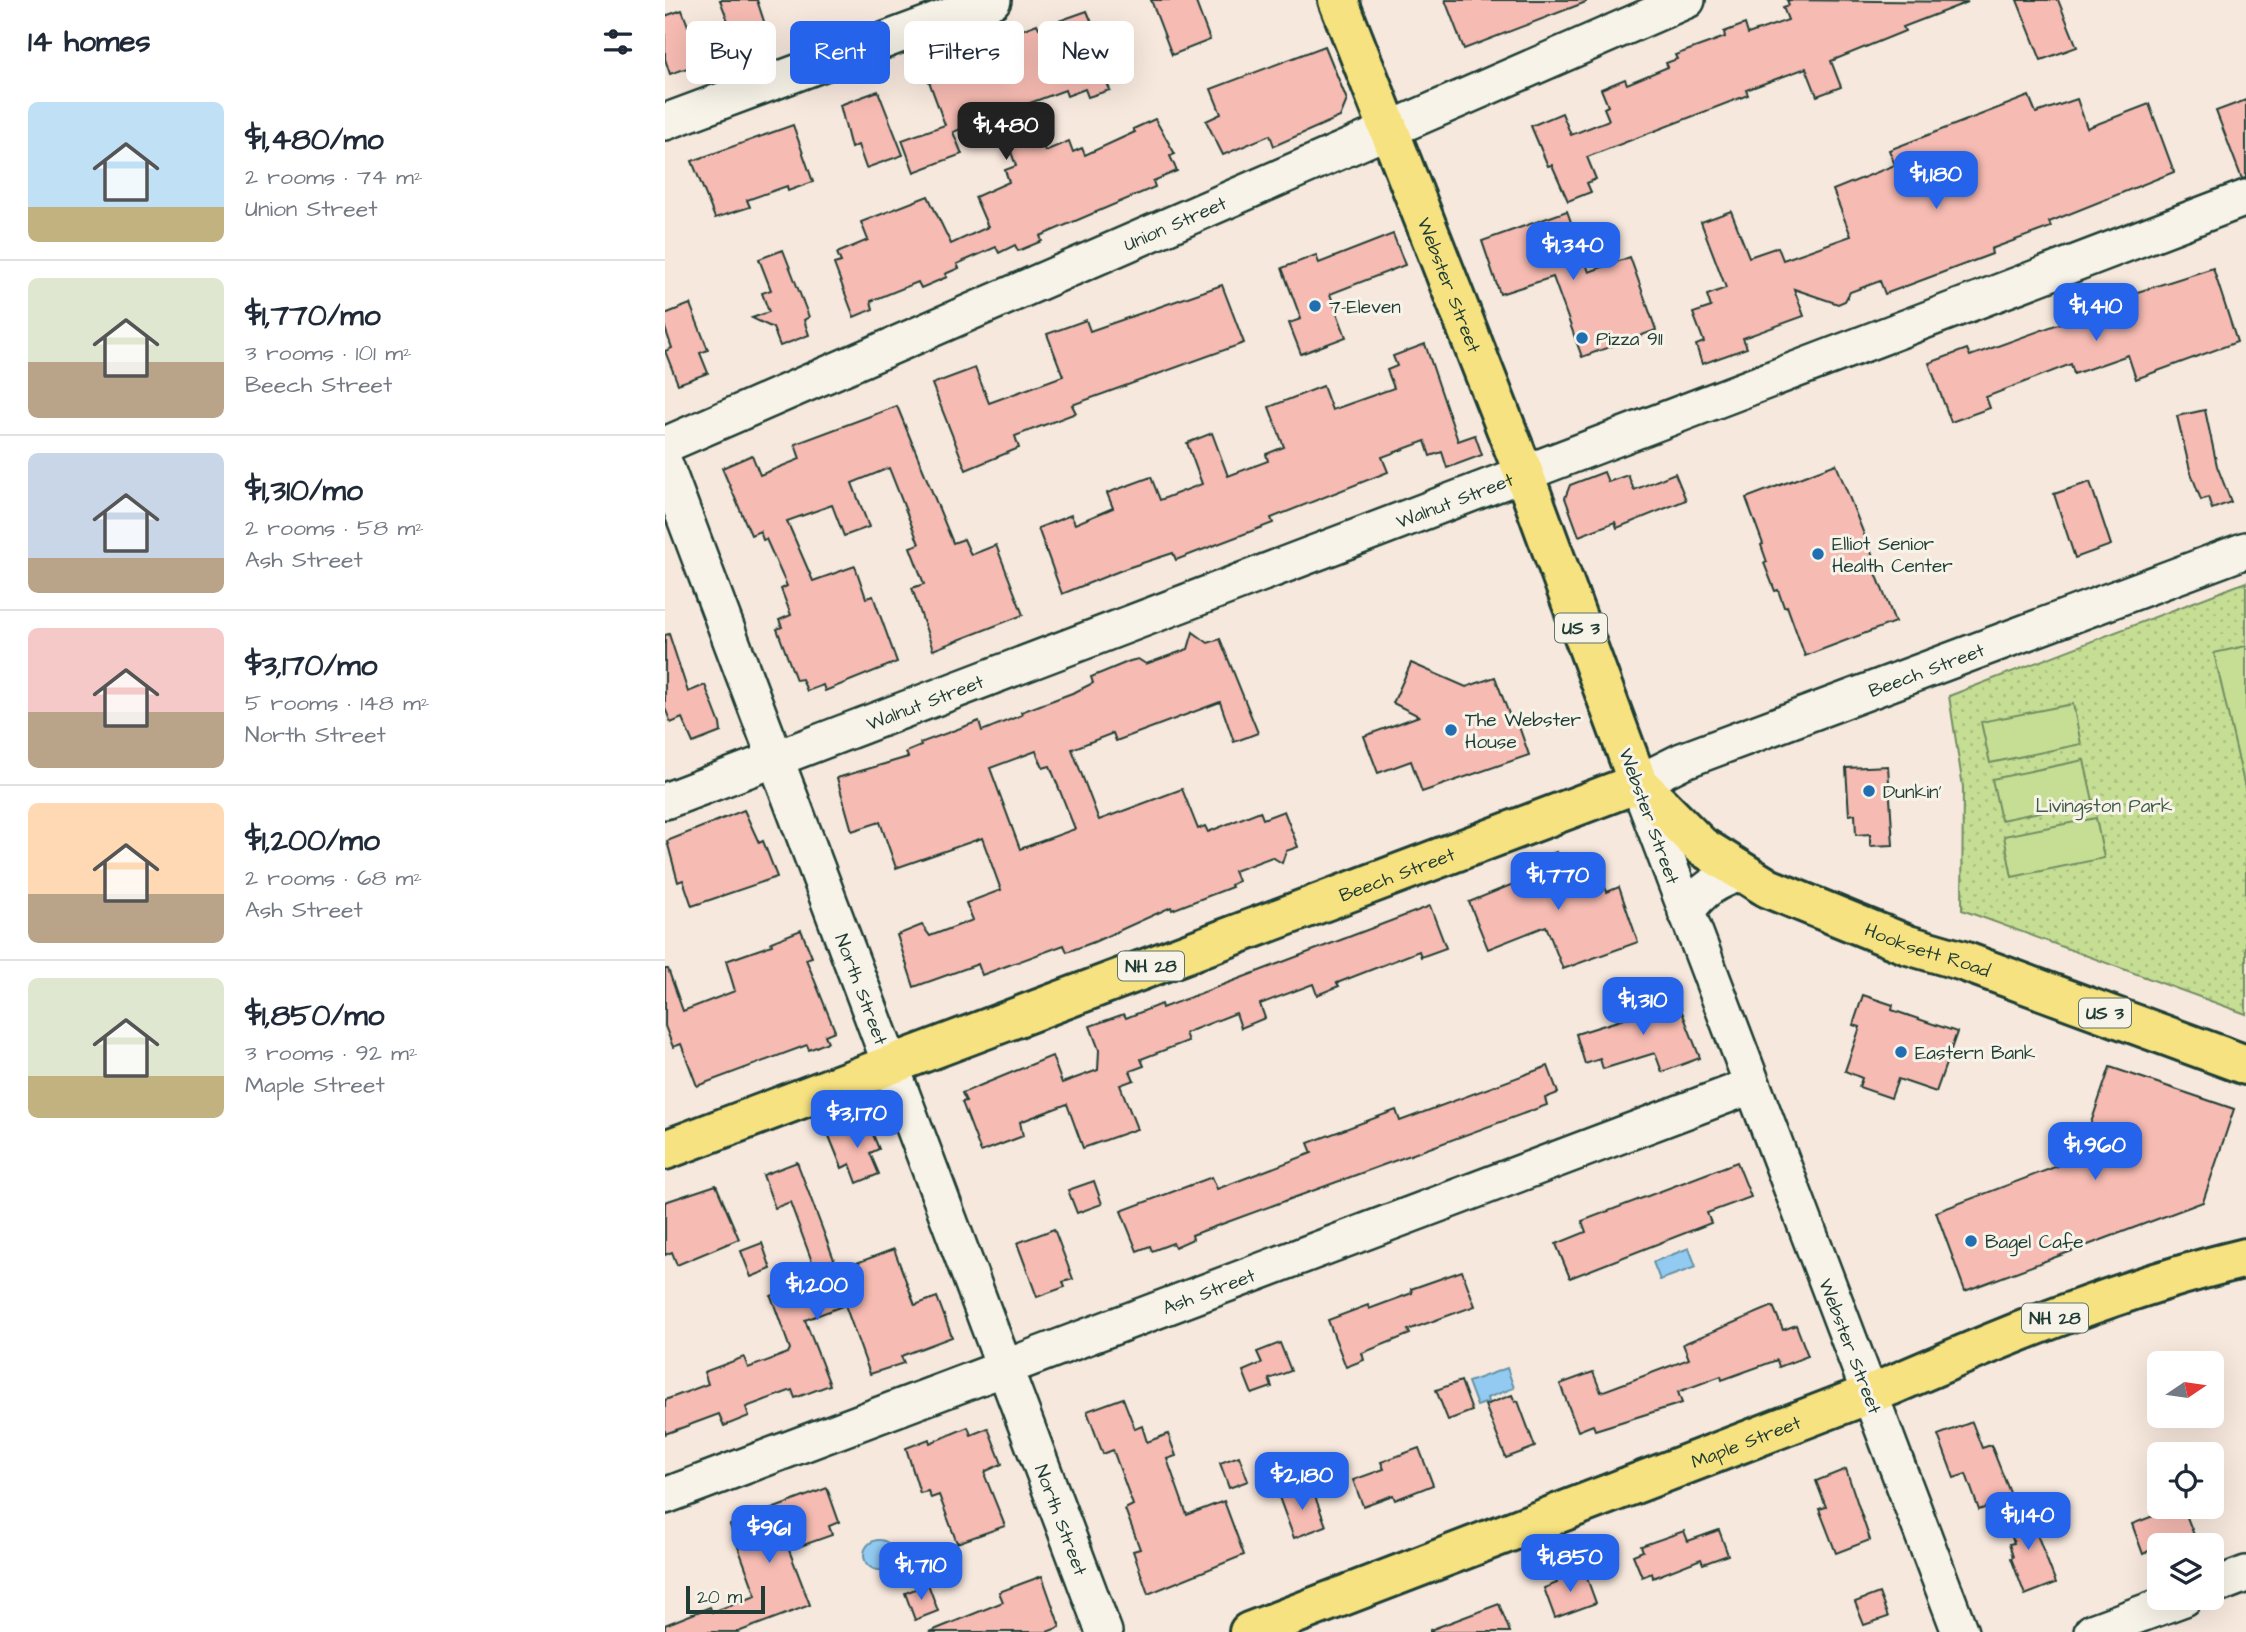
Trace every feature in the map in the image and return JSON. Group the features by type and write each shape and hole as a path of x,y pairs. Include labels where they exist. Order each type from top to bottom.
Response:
{"main road":[{"name":"Webster Street","path":"1338,0 1524,474 1638,783"},
{"name":"Hooksett Road","path":"1638,783 1687,834 1741,873 1805,905 1908,945 1963,961 2246,1065"},
{"name":"Beech Street","path":"665,1150 1638,783"},
{"name":"Maple Street","path":"1249,1632 1870,1393 1986,1344 2157,1282 2246,1258"}],"street":[{"path":"665,122 993,0"},
{"name":"Union Street","path":"665,445 1686,0"},
{"name":"Walnut Street","path":"665,801 2246,198"},
{"name":"North Street","path":"665,465 1104,1632"},
{"name":"Beech Street","path":"1638,783 1682,761 2246,550"},
{"name":"Webster Street","path":"1638,783 1960,1632"},
{"path":"1686,912 1699,894 1716,881 1741,873"},
{"name":"Ash Street","path":"665,1496 1751,1086"},
{"path":"2224,1582 2246,1574"},
{"path":"2092,1632 2151,1610"}],"green space":[{"name":"Livingston Park","path":"2246,582 2246,1014 1962,910 1963,787 1949,696"},
{"path":"2246,646 2246,792 2214,653"},
{"path":"2073,704 2081,744 1990,763 1981,722"},
{"path":"2084,760 2093,801 2001,820 1992,779"},
{"path":"2096,818 2104,858 2012,877 2004,836"}],"water":[{"path":"1689,1248 1696,1267 1660,1280 1653,1262"},
{"path":"1507,1368 1514,1388 1487,1398 1488,1402 1477,1406 1468,1382"},
{"path":"879,1540 885,1541 893,1549 893,1561 885,1569 879,1570 873,1569 865,1561 864,1555 865,1549 873,1541"}],"building":[{"path":"720,0 757,0 764,21 728,21"},
{"path":"1151,0 1195,0 1210,40 1172,55"},
{"path":"1445,0 1586,0 1586,2 1464,49"},
{"path":"1787,0 1968,2 1903,27 1905,31 1831,61 1841,87 1817,96 1806,68 1746,90 1748,95 1587,157 1596,179 1587,183 1591,192 1568,201 1552,165 1548,166 1531,126 1562,113 1571,135 1609,120 1604,108 1608,106 1601,89 1625,79 1627,84 1668,67 1666,63 1677,59 1675,55 1725,37 1724,32 1745,24 1748,34 1788,20 1783,7 1789,5"},
{"path":"2017,0 2058,0 2077,47 2041,60"},
{"path":"682,10 686,21 686,68 670,74 665,59 665,16"},
{"path":"1087,11 1091,21 1059,21"},
{"path":"1037,24 1038,84 1108,84 1110,90 1088,97 1085,89 1067,96 1065,90 1027,104 1045,151 1069,141 1073,152 1082,148 1085,155 1135,132 1133,129 1155,119 1175,154 1170,156 1177,171 1153,181 1155,187 1040,236 1042,241 1018,251 1015,245 999,253 996,247 957,264 959,268 945,274 947,277 921,288 918,282 871,301 873,309 854,317 834,264 841,262 837,253 868,240 861,222 928,196 951,244 988,227 975,197 1009,182 1005,170 1016,166 998,115 953,132 962,154 914,172 902,140 945,125 930,84 1024,84 1024,29"},
{"path":"1325,46 1347,100 1340,117 1274,146 1270,135 1223,155 1206,121 1221,114 1211,89"},
{"path":"878,91 903,155 866,168 858,145 851,148 840,105"},
{"path":"2029,96 2036,113 2077,99 2087,128 2149,104 2174,172 2049,222 2051,227 1991,249 1992,254 1885,294 1880,281 1850,292 1845,301 1838,304 1794,289 1804,316 1743,338 1747,348 1702,364 1696,345 1704,342 1693,313 1711,307 1707,295 1726,288 1701,222 1731,211 1749,257 1778,247 1783,260 1851,236 1833,190 1895,165 1889,150"},
{"path":"2246,100 2246,178 2242,179 2216,111"},
{"path":"793,125 813,182 788,191 787,186 747,200 750,207 715,218 692,161"},
{"path":"1567,211 1589,272 1630,257 1656,330 1582,357 1553,277 1500,294 1482,241"},
{"path":"1393,234 1405,265 1330,294 1346,337 1301,354 1289,323 1301,319 1282,268 1316,255 1319,263"},
{"path":"783,250 809,317 804,320 809,335 780,346 773,328 752,318 769,312 762,293 771,290 759,259"},
{"path":"2213,268 2237,342 2136,379 2128,355 2074,374 2071,364 1986,397 1990,408 1951,422 1929,363 1967,349 1970,356 2111,305 2109,301"},
{"path":"1222,285 1244,343 1072,405 1076,413 1015,436 1019,448 966,470 932,384 975,368 989,403 1063,376 1047,334 1086,320 1090,331"},
{"path":"690,304 708,350 700,353 708,373 678,384 665,351 672,348 665,328 665,314"},
{"path":"1425,344 1458,441 1475,435 1482,455 1447,468 1442,452 1430,456 1425,441 1382,457 1388,472 1271,518 1273,523 1176,560 1173,553 1062,594 1038,528 1071,515 1075,524 1113,508 1107,493 1151,477 1160,500 1202,484 1187,443 1212,433 1228,476 1268,461 1266,454 1284,447 1269,407 1323,386 1332,410 1394,388 1387,370 1397,366 1393,356"},
{"path":"897,406 953,543 964,539 971,555 996,545 1023,615 933,650 912,588 924,584 910,547 919,544 889,468 852,483 869,527 844,536 832,505 787,521 813,581 855,566 866,598 873,596 897,662 825,691 823,685 807,691 802,679 796,680 777,629 782,627 779,620 791,615 781,589 787,586 766,539 763,540 760,531 751,535 722,468 752,455 760,475 800,459 795,444"},
{"path":"2205,410 2217,466 2231,502 2212,509 2208,497 2201,500 2190,470 2177,416"},
{"name":"Elliot Senior Health Center","path":"1836,464 1879,572 1876,573 1895,622 1805,656 1787,606 1784,607 1778,590 1775,591 1764,563 1767,562 1761,545 1763,544 1746,498"},
{"path":"1604,472 1608,482 1628,475 1634,490 1675,473 1686,500 1617,528 1615,522 1579,536 1565,498 1570,485"},
{"path":"2090,482 2111,545 2075,558 2054,494"},
{"path":"1193,632 1208,643 1220,639 1258,733 1234,742 1220,702 1116,741 1113,733 1072,749 1099,820 1182,789 1198,829 1205,826 1208,832 1260,811 1263,819 1284,811 1298,847 1286,851 1282,863 1272,857 1234,871 1238,881 1231,885 1232,887 1172,910 1171,907 1067,952 1064,945 982,975 978,964 914,987 897,935 922,925 930,936 973,920 966,903 1001,890 982,838 896,868 880,822 852,831 837,778 908,757 906,752 921,746 920,743 979,721 982,731 1022,715 1021,712 1075,692 1093,683 1091,677 1130,661 1138,659 1146,664 1188,649","holes":["1036,751 1043,768 1050,766 1075,829 1020,849 990,768"]},
{"path":"669,634 688,692 705,685 720,724 721,732 693,743 682,718 671,723 665,708 665,635"},
{"name":"The Webster House","path":"1411,663 1466,687 1495,677 1512,722 1517,721 1529,755 1422,792 1411,761 1378,773 1364,736 1419,716 1393,703"},
{"name":"Dunkin'","path":"1888,766 1893,845 1870,846 1870,834 1856,835 1855,814 1849,815 1846,768"},
{"path":"744,810 759,843 763,841 777,877 692,906 683,880 678,882 667,841"},
{"path":"1556,852 1565,876 1597,865 1607,892 1619,887 1638,942 1563,969 1546,926 1488,949 1469,902 1528,878 1523,865"},
{"path":"1430,906 1446,948 1421,957 1419,951 1337,983 1339,986 1317,995 1313,984 1260,1004 1265,1018 1241,1028 1236,1013 1185,1033 1188,1041 1141,1059 1144,1066 1130,1071 1134,1080 1120,1085 1137,1129 1083,1148 1067,1104 1020,1122 1023,1136 981,1152 962,1102 966,1101 962,1093 1052,1056 1062,1083 1098,1070 1099,1050 1090,1026 1124,1014 1126,1018 1161,1004 1162,1008"},
{"path":"801,930 812,957 806,959 835,1031 825,1035 828,1042 809,1050 807,1045 697,1086 681,1044 673,1047 665,1026 665,969 668,969 683,1011 735,991 726,961 772,945 771,942"},
{"path":"1665,993 1669,1002 1677,999 1700,1058 1662,1072 1655,1053 1603,1069 1600,1059 1585,1064 1576,1034 1640,1014 1636,1004"},
{"name":"Eastern Bank","path":"1863,995 1893,1005 1892,1010 1957,1032 1936,1092 1898,1079 1891,1098 1859,1087 1862,1078 1845,1071 1860,1027 1853,1025"},
{"path":"1548,1066 1558,1093 1545,1098 1547,1105 1192,1235 1193,1239 1175,1247 1173,1243 1152,1251 1150,1246 1137,1251 1121,1211 1212,1177 1217,1189 1312,1153 1308,1143 1396,1110 1400,1121"},
{"path":"2110,1067 2234,1109 2203,1202 1965,1291 1936,1212 2079,1158"},
{"path":"867,1120 879,1149 870,1153 879,1174 857,1183 850,1164 842,1168 829,1136"},
{"path":"797,1162 838,1270 894,1249 915,1305 937,1297 952,1337 901,1356 904,1363 870,1374 845,1305 805,1320 830,1385 795,1398 792,1390 746,1407 749,1416 724,1426 719,1414 665,1434 665,1400 708,1384 704,1372 744,1357 748,1368 788,1353 790,1349 771,1296 818,1278 790,1202 775,1208 763,1175"},
{"path":"1737,1162 1751,1197 1707,1213 1711,1223 1570,1278 1556,1244 1586,1232 1582,1221"},
{"path":"1094,1181 1102,1204 1077,1213 1068,1190"},
{"path":"716,1185 739,1239 677,1265 672,1252 665,1255 665,1202"},
{"path":"1054,1229 1073,1279 1063,1282 1065,1287 1037,1297 1017,1243"},
{"path":"762,1243 771,1269 751,1277 741,1251"},
{"path":"1462,1271 1475,1306 1408,1330 1410,1334 1362,1353 1364,1360 1346,1367 1328,1320 1368,1305 1369,1309 1412,1293 1411,1289"},
{"path":"1773,1306 1783,1330 1796,1325 1808,1356 1779,1367 1777,1360 1722,1380 1721,1376 1678,1392 1682,1403 1595,1430 1593,1425 1578,1431 1560,1384 1593,1372 1601,1392 1689,1359 1683,1344"},
{"path":"1280,1343 1291,1371 1269,1379 1272,1387 1252,1394 1243,1371 1262,1363 1257,1352"},
{"path":"1461,1381 1472,1411 1448,1420 1436,1390"},
{"path":"1512,1395 1515,1402 1518,1401 1535,1447 1506,1458 1485,1405"},
{"path":"1123,1398 1135,1429 1142,1426 1147,1442 1168,1434 1176,1456 1167,1459 1187,1515 1224,1501 1244,1555 1148,1594 1133,1551 1140,1549 1125,1509 1133,1505 1113,1450 1103,1454 1087,1411"},
{"path":"1972,1422 1982,1448 1991,1445 2012,1498 1979,1510 1966,1474 1954,1478 1938,1435"},
{"path":"968,1427 971,1435 988,1428 1002,1464 986,1471 985,1476 1005,1526 957,1543 939,1495 931,1498 928,1491 920,1493 906,1448 929,1439 930,1443"},
{"path":"1419,1448 1433,1485 1395,1500 1393,1495 1363,1506 1353,1480 1384,1469 1381,1462"},
{"path":"1239,1456 1248,1481 1229,1488 1220,1463"},
{"path":"1846,1469 1870,1540 1836,1553 1819,1509 1826,1507 1816,1481"},
{"path":"1311,1486 1326,1526 1294,1538 1279,1497"},
{"path":"827,1488 839,1522 829,1526 832,1535 789,1550 810,1605 738,1632 665,1632 665,1625 710,1607 712,1612 756,1596 730,1525"},
{"path":"2026,1506 2056,1583 2025,1595 2011,1558 2013,1557 2009,1544 2014,1543 2003,1514"},
{"path":"2147,1518 2188,1519 2193,1533 2147,1533 2147,1552 2143,1554 2132,1524"},
{"path":"1719,1530 1728,1555 1703,1564 1701,1559 1653,1578 1652,1573 1642,1577 1633,1555 1643,1551 1641,1546 1684,1531 1688,1541"},
{"path":"1584,1570 1596,1603 1555,1618 1544,1588 1557,1583 1556,1580"},
{"path":"1042,1576 1060,1627 1047,1632 929,1632 1003,1602 999,1592"},
{"path":"928,1584 938,1611 915,1620 905,1593"},
{"path":"1879,1593 1888,1617 1864,1625 1855,1602"},
{"path":"1499,1604 1510,1632 1430,1632 1430,1630"}],"place":[{"name":"7-Eleven","path":"1315,306"},
{"name":"Pizza 911","path":"1582,338"},
{"name":"Elliot Senior Health Center","path":"1818,554"},
{"name":"The Webster House","path":"1451,730"},
{"name":"Dunkin'","path":"1869,791"},
{"name":"Eastern Bank","path":"1901,1052"},
{"name":"Bagel Cafe","path":"1971,1241"}]}
